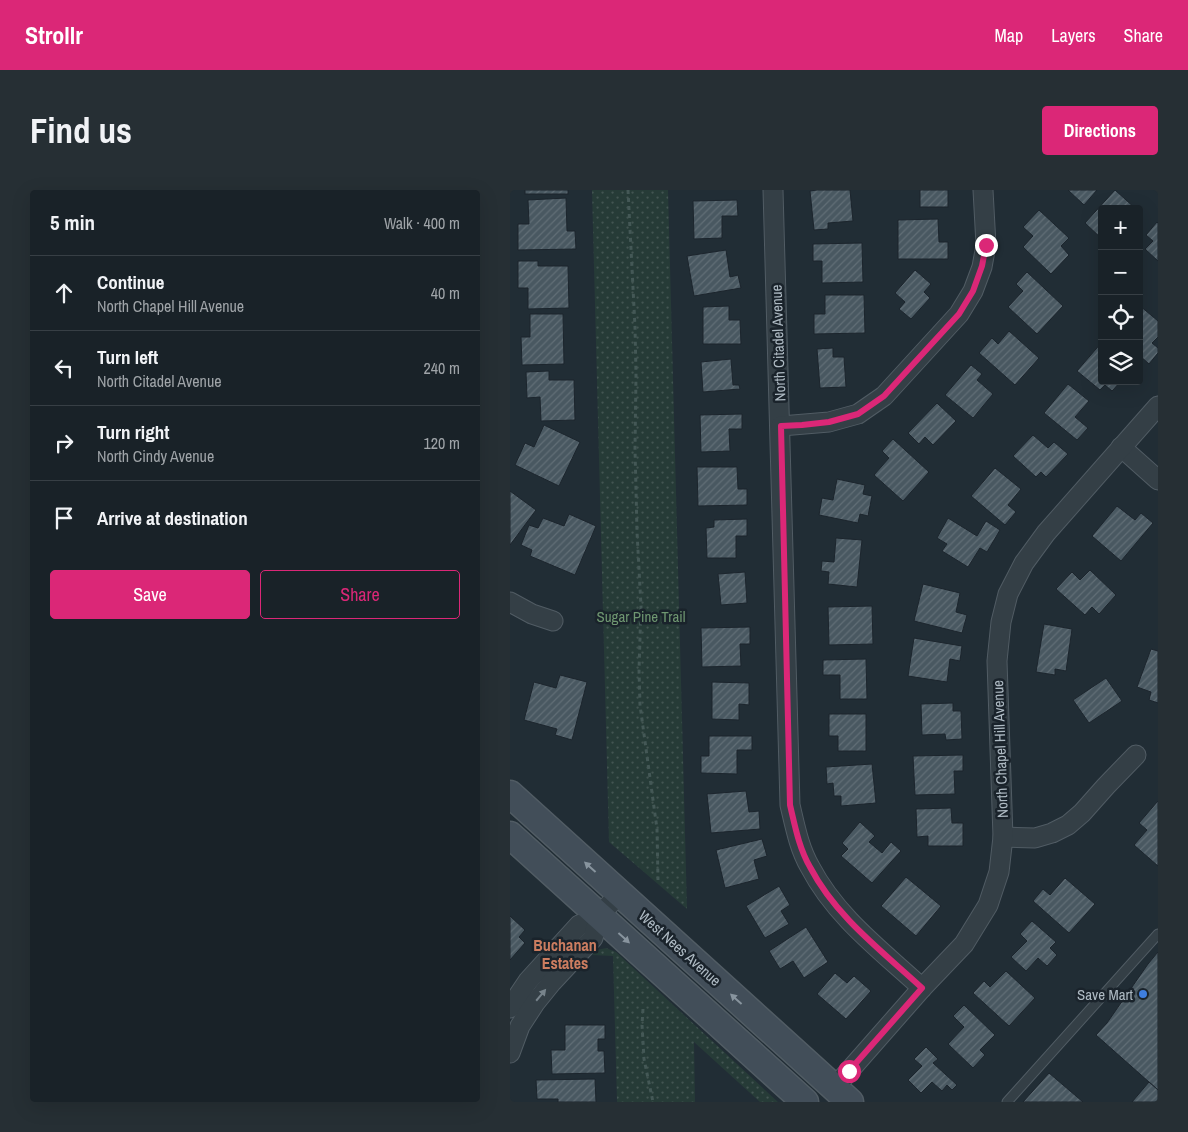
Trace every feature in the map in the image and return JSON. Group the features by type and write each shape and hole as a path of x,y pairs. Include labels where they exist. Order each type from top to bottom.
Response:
{"main road":[{"name":"West Nees Avenue","path":"510,794 842,1095"},
{"name":"West Nees Avenue","path":"510,835 805,1102"},
{"path":"683,991 743,1027 808,1086 815,1089 829,1090 842,1095"}],"street":[{"name":"North Citadel Avenue","path":"773,190 790,805 798,839 809,866 825,893 846,918 922,988"},
{"path":"781,426 829,422 858,414 884,396 959,314 973,291 982,266 986,245 983,190"},
{"name":"North Chapel Hill Avenue","path":"842,1095 922,988 964,944 988,905 999,872 1003,837 997,661 1001,622 1008,594 1024,563 1046,534 1158,406"},
{"path":"1121,447 1158,480"},
{"path":"510,602 532,614 553,621"},
{"path":"1003,837 1035,838 1052,833 1068,825 1082,813 1136,755"},
{"path":"510,1008 528,981 579,924 599,916 619,894"},
{"path":"510,1053 515,1024 593,938 599,916"}],"lane":[{"path":"1007,1102 1158,934"}],"path":[{"path":"628,190 636,327 635,449 641,606 640,705 657,829 658,880"},
{"path":"643,1009 644,1059 653,1102"}],"green space":[{"name":"Sugar Pine Trail","path":"592,190 668,190 687,909 609,842"},
{"path":"606,948 616,952 778,1102 760,1102 694,1042 695,1102 617,1102 613,956 592,955 597,950"}],"building":[{"path":"525,190 568,190 568,194 525,194"},
{"path":"850,190 853,221 828,223 828,229 814,230 810,191"},
{"path":"920,190 948,190 948,207 920,207"},
{"path":"1068,190 1097,190 1084,205"},
{"path":"1115,190 1132,205 1101,205"},
{"path":"566,198 567,231 575,231 576,249 518,250 518,224 529,224 528,200"},
{"path":"737,200 738,216 722,216 722,238 694,239 693,201"},
{"path":"1098,209 1098,235 1085,223"},
{"path":"1039,210 1069,238 1061,246 1069,255 1051,274 1023,247 1033,236 1023,227"},
{"path":"938,219 939,242 948,242 948,259 898,259 898,220"},
{"path":"1157,222 1158,261 1145,249 1153,241 1146,235"},
{"path":"862,243 863,282 822,283 822,261 813,261 813,244"},
{"path":"726,250 730,277 738,275 741,288 694,296 687,256"},
{"path":"518,261 538,261 538,266 568,266 569,308 528,309 528,288 518,288"},
{"path":"915,270 931,284 924,292 930,298 911,319 899,309 905,302 895,293"},
{"path":"1027,272 1063,306 1037,334 1008,307 1023,291 1016,284"},
{"path":"825,295 864,295 865,333 814,334 814,314 825,314"},
{"path":"729,306 729,320 740,320 741,344 703,344 703,307"},
{"path":"1143,308 1158,321 1158,337 1152,343 1158,348 1158,353 1149,364 1143,359"},
{"path":"530,314 563,314 564,364 522,365 521,337 530,337"},
{"path":"1009,331 1039,358 1015,385 979,353 992,338 998,344"},
{"path":"1098,347 1098,385 1105,385 1100,390 1077,371"},
{"path":"833,348 833,357 844,357 846,387 820,388 817,349"},
{"path":"731,359 733,385 739,385 740,389 703,392 701,362"},
{"path":"971,365 982,374 977,380 993,394 973,418 945,395"},
{"path":"549,371 549,380 574,380 575,420 541,421 540,397 527,398 526,372"},
{"path":"1068,384 1089,401 1075,417 1088,428 1077,440 1044,413"},
{"path":"1105,385 1117,385 1112,391"},
{"path":"937,403 956,421 933,445 925,437 919,444 908,433"},
{"path":"742,414 742,429 729,429 730,451 701,452 700,415"},
{"path":"544,425 580,442 559,486 515,465 525,443 534,447"},
{"path":"1033,435 1048,448 1054,442 1068,454 1046,477 1041,472 1036,477 1013,456"},
{"path":"893,439 929,472 903,501 874,475 889,458 882,451"},
{"path":"697,467 737,467 738,489 747,489 747,505 698,506"},
{"path":"995,468 1021,489 1008,505 1016,512 1005,525 971,496"},
{"path":"837,479 865,485 863,494 872,496 868,516 860,514 858,523 819,515 822,498 833,500"},
{"path":"510,491 536,510 510,545"},
{"path":"1117,506 1135,520 1141,513 1153,523 1121,561 1092,536"},
{"path":"569,514 596,526 575,575 530,556 532,550 521,545 529,525 538,528 543,518 564,526"},
{"path":"948,518 977,536 986,521 1000,530 987,552 980,548 968,567 942,551 947,544 937,538"},
{"path":"747,519 747,536 736,536 736,558 707,558 706,528 714,527 714,520"},
{"path":"836,538 862,540 857,587 828,584 829,572 821,571 822,561 834,562"},
{"path":"1090,570 1116,595 1099,614 1092,607 1085,615 1056,589 1072,572 1080,580"},
{"path":"745,572 747,603 721,605 718,574"},
{"path":"923,584 960,593 956,612 967,615 962,633 914,621"},
{"path":"872,606 873,644 829,645 828,607"},
{"path":"1044,624 1072,629 1066,671 1055,669 1055,675 1036,672"},
{"path":"750,627 750,644 740,644 741,666 702,667 701,628"},
{"path":"914,638 962,646 960,661 950,659 947,682 908,676"},
{"path":"1151,649 1158,651 1158,703 1149,700 1151,692 1137,687"},
{"path":"866,659 867,699 840,699 840,675 823,675 823,660"},
{"path":"560,675 587,682 572,740 555,735 557,729 524,720 534,682 556,688"},
{"path":"1106,678 1122,701 1089,723 1073,700"},
{"path":"712,682 749,683 749,705 739,704 739,720 712,719"},
{"path":"953,703 953,711 961,711 962,739 946,740 945,734 922,735 921,704"},
{"path":"829,714 866,714 866,751 838,751 838,736 829,736"},
{"path":"709,736 752,736 752,750 737,750 737,774 701,773 701,756 709,756"},
{"path":"963,755 963,771 954,771 955,794 915,795 913,756"},
{"path":"872,764 876,803 841,806 841,796 834,796 833,783 827,784 826,767"},
{"path":"746,791 749,812 759,811 760,829 711,833 707,794"},
{"path":"1158,801 1158,866 1134,845 1147,830 1139,823"},
{"path":"951,808 952,823 963,823 963,846 928,846 928,836 917,837 916,809"},
{"path":"860,822 875,836 869,842 882,853 891,842 901,851 872,883 841,856 848,849 842,843"},
{"path":"762,839 767,856 754,860 759,879 725,888 716,850"},
{"path":"906,877 941,906 916,936 881,906"},
{"path":"1065,878 1095,904 1069,933 1033,901 1043,889 1050,895"},
{"path":"779,886 790,905 781,911 789,924 765,938 746,906"},
{"path":"510,916 525,930 519,937 525,943 510,960"},
{"path":"1032,921 1056,942 1050,948 1057,955 1047,966 1038,958 1026,971 1011,957 1027,941 1020,934"},
{"path":"806,927 828,962 804,978 793,961 780,969 769,951"},
{"name":"Save Mart","path":"1158,952 1158,1090 1096,1035 1107,1023"},
{"path":"1006,971 1035,998 1009,1026 973,993 984,981 990,987"},
{"path":"835,973 847,983 854,976 871,991 846,1019 817,994"},
{"path":"964,1005 995,1035 980,1050 985,1055 973,1068 948,1044 964,1027 953,1016"},
{"path":"565,1025 605,1025 605,1039 598,1039 598,1051 604,1051 605,1073 552,1074 551,1050 565,1050"},
{"path":"926,1047 938,1059 933,1063 957,1085 952,1090 947,1085 942,1091 932,1082 921,1093 908,1080 922,1066 914,1059"},
{"path":"1049,1073 1083,1102 1023,1102"},
{"path":"595,1079 596,1102 558,1102 558,1099 537,1099 536,1080"},
{"path":"1149,1082 1158,1090 1158,1102 1132,1102"}],"place":[{"name":"Save Mart","path":"1143,994"}],"district":[{"name":"Buchanan Estates","path":"565,954"}],"route":[{"path":"849,1071 922,988 846,918 825,893 809,866 798,839 790,805 781,426 829,422 858,414 884,396 959,314 973,291 982,266 986,245"}]}
